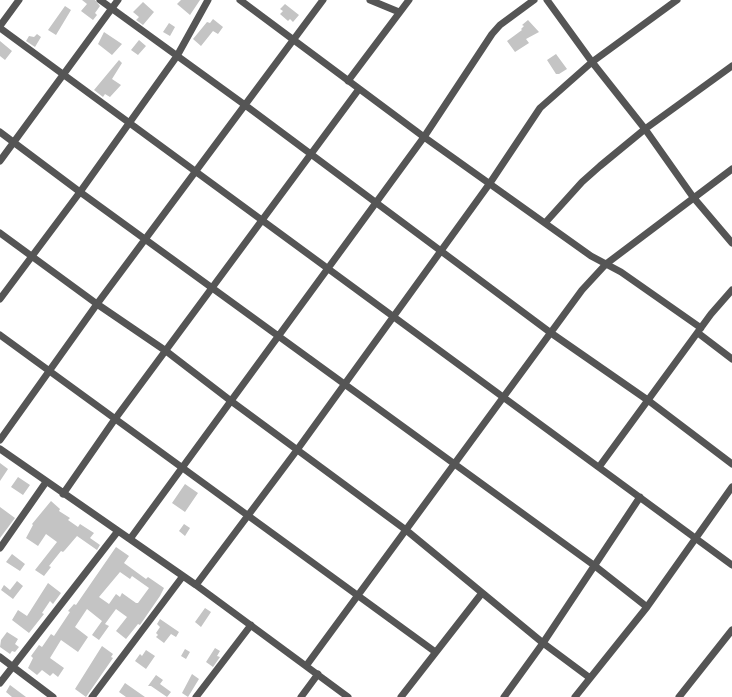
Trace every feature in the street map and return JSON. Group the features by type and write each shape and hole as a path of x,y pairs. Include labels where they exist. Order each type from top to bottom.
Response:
{"street":[{"path":"19,0 0,27 129,124 327,267 732,565"},
{"path":"100,0 245,105 550,333 649,401 732,464"},
{"path":"0,161 118,0"},
{"path":"0,299 80,192 177,56 208,0"},
{"path":"240,0 424,137 591,256 621,272 699,330 732,359"},
{"path":"0,440 97,304 323,0"},
{"path":"370,0 399,12"},
{"path":"348,81 409,0"},
{"path":"130,539 327,267 424,137 492,34 500,25 534,0"},
{"path":"547,0 592,62 645,129 693,197 732,243"},
{"path":"196,585 297,450 440,250 490,183 540,108 592,62 677,0"},
{"path":"545,223 586,179 645,129 732,66"},
{"path":"63,494 115,419 358,89"},
{"path":"0,132 80,192 212,286 595,566 647,607"},
{"path":"306,666 582,290 606,264 732,169"},
{"path":"0,233 97,304 166,351 231,401 406,530 543,643 590,678"},
{"path":"599,467 649,401 699,330 732,290"},
{"path":"0,335 434,651"},
{"path":"0,449 196,585 348,697"},
{"path":"0,548 46,482"},
{"path":"575,697 647,607 732,487"},
{"path":"504,697 543,643 640,497"},
{"path":"0,683 118,530"},
{"path":"92,697 183,576"},
{"path":"401,697 434,651 482,593"},
{"path":"196,697 251,625"},
{"path":"679,697 732,630"},
{"path":"0,657 53,697"},
{"path":"301,697 318,674"}],"building":[{"path":"82,0 95,0 100,6 95,13 97,15 93,20 81,11 87,4"},
{"path":"181,0 200,0 190,15 177,4"},
{"path":"143,2 154,12 143,25 136,20 139,17 133,12"},
{"path":"285,4 299,15 293,22 290,19 288,21 280,14 283,11 280,9"},
{"path":"65,6 71,10 56,35 48,30"},
{"path":"213,19 223,27 218,34 213,31 201,46 193,39 207,22 210,23"},
{"path":"528,20 539,32 526,39 529,43 515,52 507,41 522,30 521,29 524,26 522,25"},
{"path":"169,23 175,27 170,36 163,32"},
{"path":"104,32 122,44 112,55 98,44"},
{"path":"37,34 41,37 35,47 26,41 29,36 34,37"},
{"path":"139,40 146,46 138,55 131,50"},
{"path":"0,41 12,51 5,60 0,56"},
{"path":"556,54 567,69 559,74 556,74 547,60"},
{"path":"119,60 122,63 112,79 121,85 110,97 105,94 103,97 94,90"},
{"path":"0,463 8,469 0,481"},
{"path":"18,477 30,485 23,495 11,487"},
{"path":"185,484 198,493 185,512 172,503"},
{"path":"51,501 60,509 59,511 70,518 68,520 78,527 80,524 94,533 90,538 100,545 97,550 77,536 63,552 61,551 49,566 51,567 44,576 35,570 57,542 46,534 38,546 26,538 33,525 32,524"},
{"path":"0,507 15,518 0,538"},
{"path":"184,524 190,528 185,536 179,531"},
{"path":"116,547 129,556 124,563 146,579 148,577 164,588 140,625 138,624 126,639 116,631 127,617 116,609 105,624 109,626 99,640 92,635 102,621 87,609 75,627 88,637 78,652 61,640 50,658 64,668 58,677 53,673 50,676 42,670 37,675 28,668 33,658 31,656 39,645 42,647 51,634 54,636 70,612 68,611 74,604 76,605","holes":["120,572 130,579 132,576 149,588 138,603 122,593 120,597 116,594 109,604 99,597"]},
{"path":"12,554 25,564 20,571 6,562"},
{"path":"17,581 23,586 13,599 1,590 4,585 10,590"},
{"path":"48,583 61,593 53,604 50,601 42,613 44,614 29,633 12,620 18,610 27,616"},
{"path":"205,608 211,612 201,627 195,622"},
{"path":"160,619 179,632 176,637 171,634 164,643 156,637 158,635 156,633 160,627 157,624"},
{"path":"7,632 18,639 15,644 19,647 15,652 12,651 10,654 0,647 1,640"},
{"path":"102,646 113,654 111,657 113,658 86,697 75,689"},
{"path":"215,648 220,651 217,656 220,657 213,667 206,662"},
{"path":"185,649 190,652 186,659 181,656"},
{"path":"146,650 155,656 146,669 135,661 140,654 142,656"},
{"path":"192,674 199,679 188,697 182,693"},
{"path":"156,675 163,680 160,684 171,692 167,697 151,686 148,686"},
{"path":"125,683 145,697 126,697 119,692"},
{"path":"10,685 26,697 12,697 6,692"}]}
